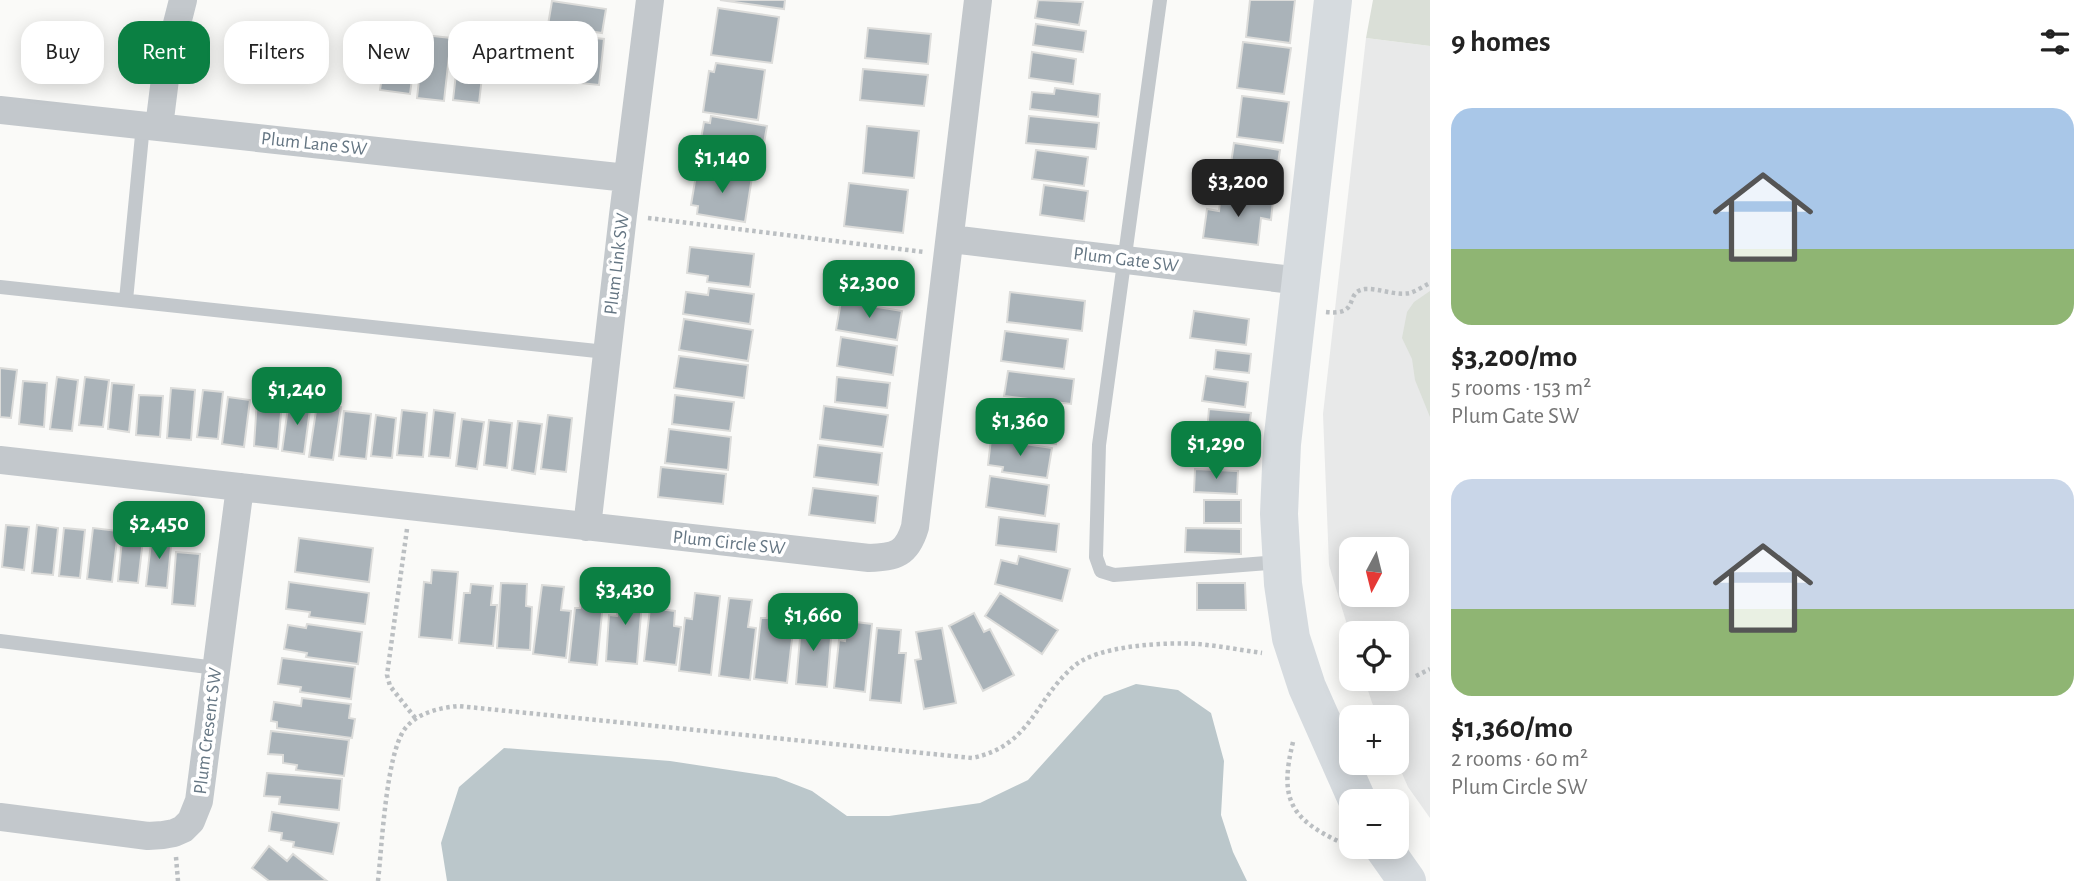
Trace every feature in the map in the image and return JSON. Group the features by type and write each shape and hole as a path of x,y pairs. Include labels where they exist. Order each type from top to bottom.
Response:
{"street":[{"path":"151,126 183,0"},
{"name":"Plum Link SW","path":"587,527 650,0"},
{"name":"Plum Circle SW","path":"0,460 869,558 882,558 904,550 910,543 915,527 978,0"},
{"path":"1333,0 1282,444 1279,514 1281,562 1291,638 1307,687 1352,789"},
{"name":"Plum Lane SW","path":"0,110 627,178"},
{"name":"Plum Gate SW","path":"950,247 1124,259 1301,281"},
{"name":"Plum Cresent SW","path":"0,817 148,836 174,834 191,821 199,801 240,487"},
{"path":"1392,859 1407,881"}],"lane":[{"path":"1160,0 1099,445 1096,556 1101,571 1114,575 1281,562"},
{"path":"126,300 151,126"},
{"path":"0,287 606,352"},
{"path":"0,641 216,668"}],"path":[{"path":"623,215 950,247"},
{"path":"1326,312 1342,313 1347,310 1357,292 1364,289 1409,293 1430,283"},
{"path":"410,507 387,675 390,686 416,719"},
{"path":"378,881 394,756 405,728 416,719 442,708 458,706 972,758 989,755 1006,747 1020,734 1073,667 1086,658 1106,651 1198,644 1264,653"},
{"path":"1416,676 1430,669"},
{"path":"1293,742 1286,778 1290,801 1312,828 1339,842"}],"shaded area":[{"path":"1373,0 1430,0 1430,46 1366,38"},
{"path":"1366,38 1430,46 1430,818 1403,775 1409,775 1409,705 1373,705 1368,691 1409,691 1409,621 1346,621 1342,607 1409,607 1409,537 1339,537 1339,598 1329,565 1323,414"},
{"path":"1430,291 1430,417 1415,380 1412,359 1402,338 1407,312 1414,302"},
{"path":"1136,684 1178,690 1211,713 1224,761 1221,815 1233,852 1247,881 447,881 441,843 459,787 504,748 670,761 776,777 812,791 847,816 889,816 980,803 1028,780 1104,696"}],"building":[{"path":"720,0 785,0 784,9"},
{"path":"1038,0 1083,2 1079,25 1035,18"},
{"path":"1250,0 1295,0 1290,43 1246,37"},
{"path":"552,1 606,9 602,33 598,32 598,21 549,21"},
{"path":"718,8 779,17 772,63 711,55"},
{"path":"1036,24 1086,31 1083,52 1033,45"},
{"path":"868,28 931,34 928,64 865,58"},
{"path":"434,36 448,38 444,101 417,98 419,84 434,84"},
{"path":"598,38 604,39 599,85 590,84 598,84"},
{"path":"1243,42 1291,48 1284,94 1237,88"},
{"path":"1032,52 1076,59 1073,84 1029,78"},
{"path":"716,63 765,70 758,120 703,112 709,71 714,72"},
{"path":"863,69 928,75 924,106 860,100"},
{"path":"381,84 411,84 410,94 380,90"},
{"path":"455,84 481,84 479,103 453,100"},
{"path":"1055,88 1100,94 1098,117 1030,109 1032,92 1054,94"},
{"path":"1242,96 1289,102 1283,143 1237,137"},
{"path":"711,116 767,126 759,172 697,161 704,122 710,123"},
{"path":"1029,116 1099,123 1096,149 1026,143"},
{"path":"867,126 919,131 914,178 863,173"},
{"path":"1234,143 1280,150 1273,197 1227,190"},
{"path":"1036,150 1088,157 1084,186 1032,179"},
{"path":"697,169 752,177 745,222 697,214 698,206 691,205"},
{"path":"849,183 908,190 903,233 844,226"},
{"path":"1044,185 1088,191 1084,221 1040,215"},
{"path":"1221,193 1273,200 1271,220 1261,218 1258,245 1203,238 1207,209 1219,211"},
{"path":"690,247 754,254 750,287 707,282 708,276 687,273"},
{"path":"848,261 906,268 902,302 844,295"},
{"path":"709,288 754,294 750,324 683,314 686,292 708,295"},
{"path":"1010,292 1085,301 1082,331 1007,322"},
{"path":"841,301 902,311 897,340 836,330"},
{"path":"1194,311 1249,319 1246,345 1190,338"},
{"path":"684,319 753,330 748,361 679,350"},
{"path":"1005,331 1068,339 1064,369 1001,361"},
{"path":"841,337 897,346 893,375 837,366"},
{"path":"1216,350 1251,354 1249,373 1214,369"},
{"path":"679,356 748,365 744,398 674,388"},
{"path":"0,368 17,370 11,418 0,417"},
{"path":"1008,371 1074,379 1071,404 1004,396"},
{"path":"1206,376 1248,382 1245,407 1202,401"},
{"path":"57,377 78,380 72,431 50,429"},
{"path":"85,377 109,380 103,427 79,425"},
{"path":"837,377 890,383 887,408 835,402"},
{"path":"23,381 47,383 44,427 19,424"},
{"path":"112,383 134,385 129,432 108,429"},
{"path":"171,388 195,390 191,440 167,438"},
{"path":"203,390 223,392 218,439 197,437"},
{"path":"139,395 163,396 160,437 136,435"},
{"path":"675,395 734,402 730,431 672,424"},
{"path":"228,397 250,400 244,447 222,444"},
{"path":"257,399 282,401 278,449 254,446"},
{"path":"289,400 311,402 304,454 282,451"},
{"path":"317,404 341,407 333,460 309,457"},
{"path":"824,406 888,415 883,447 820,439"},
{"path":"1026,409 1060,413 1056,444 1002,436 1005,412 1025,414"},
{"path":"1209,409 1251,413 1248,435 1207,431"},
{"path":"402,410 427,413 423,457 397,455"},
{"path":"434,410 455,413 450,458 429,456"},
{"path":"344,411 371,414 366,459 339,456"},
{"path":"376,415 396,418 392,458 371,456"},
{"path":"548,415 572,418 566,472 541,469"},
{"path":"462,419 484,422 477,469 456,466"},
{"path":"489,420 512,423 507,468 484,465"},
{"path":"518,421 542,424 535,474 512,470"},
{"path":"669,429 731,437 728,470 665,463"},
{"path":"1195,437 1243,441 1241,465 1193,460"},
{"path":"991,439 1052,448 1047,478 1002,472 1003,467 988,465"},
{"path":"818,445 882,453 878,485 814,477"},
{"path":"661,467 726,474 723,504 658,497"},
{"path":"1195,469 1238,471 1237,494 1194,492"},
{"path":"990,476 1049,485 1045,516 986,507"},
{"path":"813,488 878,496 875,523 809,515"},
{"path":"1204,500 1241,500 1241,523 1204,523"},
{"path":"999,517 1059,524 1056,552 996,545"},
{"path":"6,525 29,527 24,570 2,567"},
{"path":"37,525 58,528 53,575 32,573"},
{"path":"64,528 85,530 80,578 59,576"},
{"path":"93,528 118,531 112,582 87,579"},
{"path":"1186,528 1241,529 1241,554 1185,552"},
{"path":"123,529 144,531 138,583 118,581"},
{"path":"152,534 172,536 167,588 146,586"},
{"path":"299,538 373,548 369,582 295,572"},
{"path":"176,552 200,554 195,606 172,604"},
{"path":"1019,556 1070,569 1062,601 995,584 1001,560 1017,564"},
{"path":"432,570 458,572 452,640 419,637 424,582 431,583"},
{"path":"289,582 369,593 365,624 309,617 310,612 286,609"},
{"path":"501,583 527,584 526,606 532,607 530,650 497,648"},
{"path":"1197,583 1245,583 1246,610 1197,610"},
{"path":"471,584 493,586 491,605 497,605 493,646 459,643 464,593 470,593"},
{"path":"542,585 564,587 561,610 571,611 566,658 533,654"},
{"path":"619,587 643,589 637,664 606,661 609,615 617,616"},
{"path":"582,590 604,592 597,665 569,662 575,608 580,608"},
{"path":"695,593 720,596 711,675 679,671 685,618 692,619"},
{"path":"1000,593 1058,630 1042,654 985,616"},
{"path":"729,598 752,600 748,627 756,628 750,680 719,676"},
{"path":"769,601 796,604 787,683 754,679 761,618 767,618"},
{"path":"650,608 675,611 674,626 681,627 676,665 644,661"},
{"path":"974,613 984,632 990,629 1014,675 983,691 949,626"},
{"path":"802,615 824,617 823,637 831,638 827,687 796,684"},
{"path":"847,621 872,624 865,692 834,688 839,640 845,641"},
{"path":"307,624 362,632 358,664 306,657 307,653 284,649 288,625 306,628"},
{"path":"877,628 901,630 899,653 906,653 901,703 870,700"},
{"path":"942,628 956,703 924,709 915,660 921,659 916,632"},
{"path":"282,658 355,667 351,699 300,692 301,687 278,684"},
{"path":"302,698 351,704 349,718 355,719 352,738 277,728 277,722 271,721 274,702 301,706"},
{"path":"271,731 349,740 344,776 296,770 297,765 283,763 283,755 268,754"},
{"path":"267,773 342,779 339,810 279,804 280,797 264,796"},
{"path":"272,812 339,823 333,854 293,847 294,842 281,840 282,833 269,831"},
{"path":"269,846 287,861 293,854 327,881 269,881 252,868"}]}
